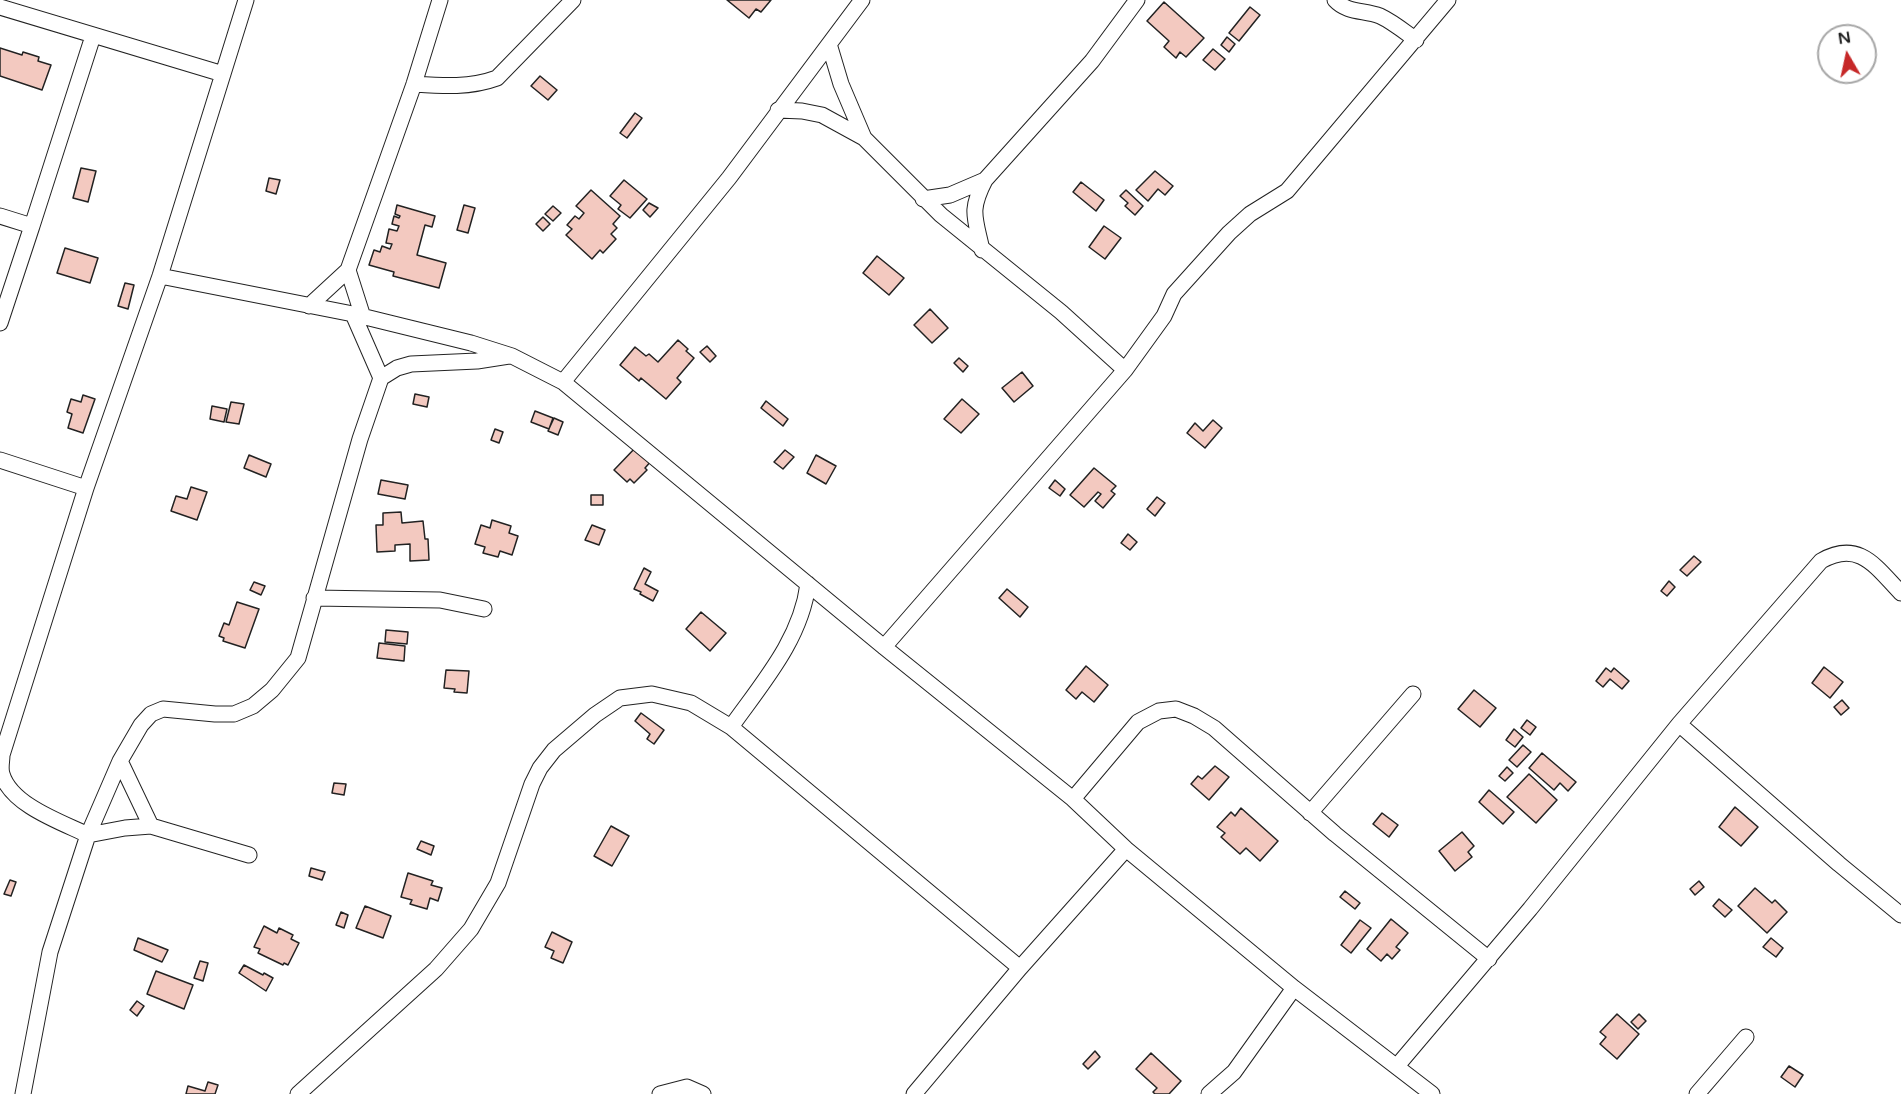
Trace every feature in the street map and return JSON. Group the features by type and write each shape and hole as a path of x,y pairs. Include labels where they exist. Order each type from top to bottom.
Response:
{"street":[{"path":"246,0 160,276 86,488 3,755 1,772 8,788 20,798 41,813 88,835 151,826 249,855"},
{"path":"309,306 348,270 414,84 440,0"},
{"path":"414,84 466,86 482,84 497,78 573,0"},
{"path":"563,381 722,186 861,0"},
{"path":"982,250 974,212 975,199 985,180 1092,61 1137,0"},
{"path":"1335,0 1349,10 1382,17 1416,40"},
{"path":"884,647 1125,370 1164,316 1174,294 1229,232 1250,214 1287,191 1448,0"},
{"path":"0,7 223,74"},
{"path":"0,323 93,36"},
{"path":"829,44 841,84 864,138"},
{"path":"778,110 822,115 864,138 923,199 982,250 1068,318 1125,370"},
{"path":"923,199 950,195 985,180"},
{"path":"0,216 32,226"},
{"path":"348,270 358,316 381,378"},
{"path":"160,276 358,316 471,343 512,356 563,381 884,647 1073,799 1126,849 1294,988 1432,1094"},
{"path":"23,1094 50,952 88,835 120,761 141,725 151,714 163,709 234,714 253,706 272,690 298,658 360,439 381,378 396,368 411,364 477,361 512,356"},
{"path":"0,460 86,488"},
{"path":"1396,1066 1489,959 1679,724 1821,561 1835,553 1849,552 1863,556 1901,593"},
{"path":"731,727 780,658 797,628 806,601 808,584"},
{"path":"314,598 440,600 484,609"},
{"path":"298,1094 436,969 471,929 498,883 532,784 540,768 554,750 595,715 620,698 652,694 692,703 731,727 1020,968"},
{"path":"1310,813 1413,694"},
{"path":"1073,799 1138,722 1159,711 1176,709 1214,728 1310,813 1489,959"},
{"path":"1679,724 1901,915"},
{"path":"120,761 151,826"},
{"path":"0,799 20,798"},
{"path":"914,1094 1020,968 1126,849"},
{"path":"1209,1094 1234,1072 1294,988"},
{"path":"1697,1094 1746,1037"},
{"path":"660,1094 687,1087 703,1094"}],"building":[{"path":"727,0 771,0 761,12 756,9 749,18"},
{"path":"1164,2 1204,38 1186,57 1180,52 1176,58 1164,47 1169,41 1147,21"},
{"path":"1250,7 1260,15 1239,41 1229,33"},
{"path":"1227,37 1235,44 1229,52 1221,45"},
{"path":"0,48 22,55 23,52 39,57 38,61 51,65 42,90 0,76"},
{"path":"1213,49 1225,59 1215,70 1203,60"},
{"path":"540,76 557,90 548,100 531,86"},
{"path":"635,113 642,118 627,138 620,133"},
{"path":"81,168 96,171 88,202 73,198"},
{"path":"1155,171 1173,186 1165,195 1158,189 1148,201 1136,190"},
{"path":"269,178 280,180 276,194 266,191"},
{"path":"624,180 647,199 630,218 618,209 621,205 610,196"},
{"path":"1081,182 1104,200 1096,211 1073,192"},
{"path":"591,190 620,216 613,224 617,228 611,234 616,239 603,253 600,250 592,259 566,235 572,229 567,225 575,216 579,219 584,213 576,206"},
{"path":"1126,190 1143,206 1135,215 1125,206 1128,203 1120,196"},
{"path":"649,203 658,208 650,217 643,210"},
{"path":"397,205 435,216 432,227 425,225 417,255 446,263 439,288 393,276 394,272 369,265 374,250 380,252 382,246 390,249 392,244 386,243 389,229 397,231 399,226 392,224 394,216 399,218 400,216 395,214"},
{"path":"464,205 475,208 468,233 457,230"},
{"path":"553,206 561,213 553,221 545,214"},
{"path":"543,217 550,224 543,231 536,224"},
{"path":"1104,226 1121,238 1105,259 1089,247"},
{"path":"65,248 98,258 90,283 57,273"},
{"path":"877,256 904,278 889,295 863,273"},
{"path":"125,283 134,285 128,309 118,306"},
{"path":"930,309 948,328 932,343 914,325"},
{"path":"678,340 694,358 677,378 681,382 666,399 641,378 639,381 620,365 635,347 658,362"},
{"path":"707,346 716,356 710,362 700,352"},
{"path":"959,358 968,366 963,372 954,363"},
{"path":"1022,372 1033,386 1014,402 1002,388"},
{"path":"415,394 429,397 427,407 413,404"},
{"path":"83,395 95,399 83,433 68,428 72,414 67,412 71,399 81,402"},
{"path":"962,399 979,414 961,433 944,419"},
{"path":"766,401 788,419 783,426 761,408"},
{"path":"231,402 244,404 239,424 226,422"},
{"path":"212,406 227,409 224,422 210,419"},
{"path":"535,411 553,418 549,429 531,422"},
{"path":"554,418 563,422 558,435 548,431"},
{"path":"1213,420 1222,428 1205,448 1187,433 1195,423 1203,431"},
{"path":"495,429 503,432 499,443 491,440"},
{"path":"637,446 652,460 645,468 647,470 634,483 630,479 627,482 614,470"},
{"path":"785,450 794,457 783,469 774,462"},
{"path":"249,455 271,464 266,477 244,468"},
{"path":"816,455 836,466 826,484 807,473"},
{"path":"1094,468 1116,486 1111,491 1115,494 1103,508 1095,501 1101,494 1098,492 1084,507 1070,495"},
{"path":"381,480 408,485 405,499 378,494"},
{"path":"1055,480 1065,489 1060,496 1049,488"},
{"path":"191,487 207,492 197,520 171,511 176,496 187,499"},
{"path":"591,495 603,495 603,505 591,505"},
{"path":"1157,497 1165,503 1155,516 1147,509"},
{"path":"401,512 402,523 423,521 425,539 428,539 429,560 410,561 410,544 395,545 395,551 377,552 376,525 383,525 383,513"},
{"path":"492,520 511,526 509,533 518,536 512,555 500,551 498,557 483,553 485,547 475,544 481,525 490,528"},
{"path":"592,525 605,530 599,545 585,540"},
{"path":"1128,534 1137,542 1130,550 1121,543"},
{"path":"1694,556 1701,562 1687,576 1680,570"},
{"path":"644,568 651,572 645,584 658,591 653,601 634,589"},
{"path":"1669,581 1675,587 1667,596 1661,591"},
{"path":"254,582 265,586 261,595 250,590"},
{"path":"1007,589 1028,607 1020,617 999,598"},
{"path":"237,602 259,609 245,648 223,641 224,638 219,636 224,623 229,625"},
{"path":"701,612 726,633 710,651 686,629"},
{"path":"386,630 408,632 407,644 385,642"},
{"path":"379,643 405,646 404,661 377,658"},
{"path":"1086,666 1108,685 1094,702 1082,692 1076,699 1066,690"},
{"path":"1824,667 1843,682 1830,698 1812,683"},
{"path":"1606,668 1611,672 1614,668 1629,681 1622,689 1610,679 1603,687 1596,681"},
{"path":"446,670 469,671 467,693 444,688"},
{"path":"1474,690 1496,708 1480,727 1458,709"},
{"path":"1842,700 1849,708 1841,715 1834,707"},
{"path":"641,713 664,730 654,744 647,739 650,734 635,721"},
{"path":"1527,720 1536,727 1530,735 1521,728"},
{"path":"1514,729 1523,737 1515,747 1506,740"},
{"path":"1523,745 1531,752 1517,767 1509,760"},
{"path":"1542,753 1576,782 1568,791 1560,783 1554,790 1529,768"},
{"path":"1215,766 1229,777 1209,800 1191,784 1198,776 1202,779"},
{"path":"1507,767 1513,773 1505,781 1499,776"},
{"path":"1529,774 1557,800 1536,823 1507,797"},
{"path":"334,783 346,784 344,795 332,793"},
{"path":"1489,790 1514,812 1503,824 1479,802"},
{"path":"1735,807 1758,827 1741,846 1719,827"},
{"path":"1241,808 1278,841 1260,861 1246,848 1240,854 1221,837 1225,833 1217,827 1231,812 1235,816"},
{"path":"1382,813 1398,825 1389,837 1373,824"},
{"path":"611,826 629,836 612,866 594,856"},
{"path":"1462,832 1474,846 1468,852 1472,857 1455,871 1439,851"},
{"path":"421,841 434,846 431,855 417,849"},
{"path":"311,868 325,872 322,880 309,876"},
{"path":"408,873 433,881 431,885 442,888 438,901 430,898 427,909 410,904 412,900 401,897"},
{"path":"10,880 16,882 11,896 4,894"},
{"path":"1699,881 1704,887 1695,895 1690,889"},
{"path":"1755,888 1772,903 1775,900 1787,912 1767,933 1738,906"},
{"path":"1345,891 1360,903 1355,909 1340,897"},
{"path":"1719,899 1732,910 1725,917 1713,906"},
{"path":"365,906 391,916 383,938 356,928"},
{"path":"341,912 348,915 344,928 336,925"},
{"path":"1391,919 1408,933 1396,947 1400,950 1392,959 1387,954 1381,961 1367,949"},
{"path":"1360,920 1371,928 1351,953 1341,945"},
{"path":"264,926 277,933 279,928 293,935 291,939 299,943 288,965 284,963 283,965 258,953 260,949 254,947"},
{"path":"552,932 572,942 563,963 551,958 554,951 545,947"},
{"path":"138,938 168,950 162,962 134,950"},
{"path":"1771,938 1783,948 1776,957 1763,947"},
{"path":"200,961 208,963 203,981 194,978"},
{"path":"244,965 273,978 266,991 239,973"},
{"path":"156,971 193,985 184,1009 147,994"},
{"path":"137,1001 144,1006 137,1016 130,1010"},
{"path":"1617,1014 1639,1034 1617,1059 1600,1044 1606,1037 1600,1032"},
{"path":"1639,1014 1646,1021 1638,1029 1631,1022"},
{"path":"1095,1051 1100,1057 1088,1069 1083,1064"},
{"path":"1151,1053 1181,1081 1169,1094 1155,1094 1153,1092 1157,1088 1136,1069"},
{"path":"1789,1066 1803,1075 1795,1087 1781,1077"},
{"path":"208,1082 218,1085 215,1094 186,1094 188,1086 205,1091"}]}
